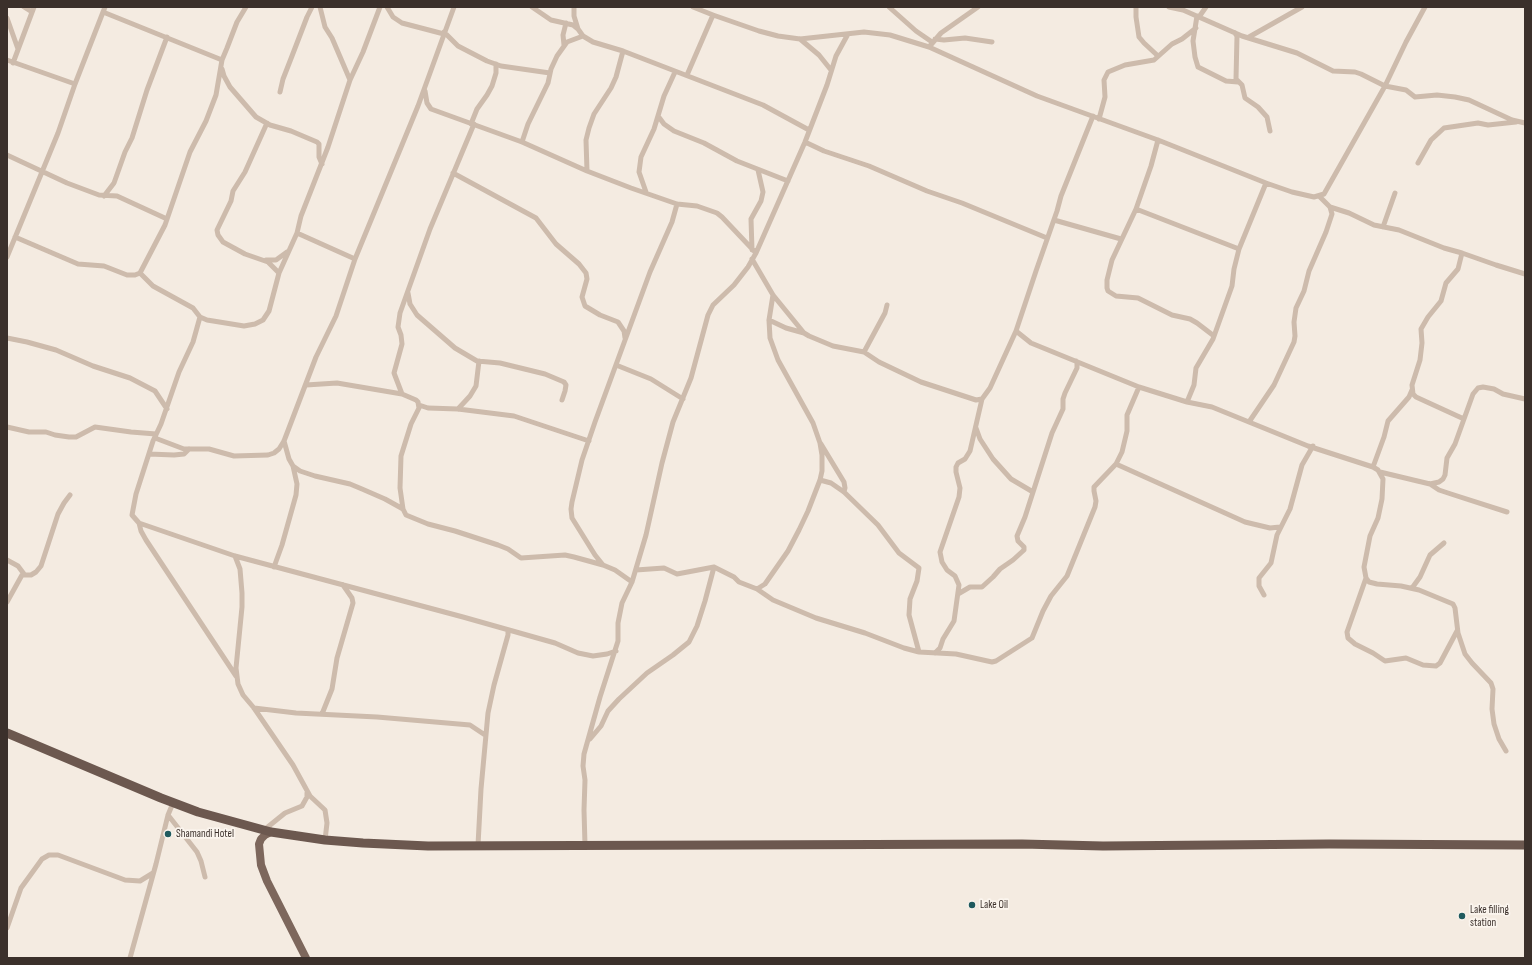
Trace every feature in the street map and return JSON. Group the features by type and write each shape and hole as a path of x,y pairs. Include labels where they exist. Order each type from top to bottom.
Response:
{"highway":[{"path":"7,733 173,803 198,812 267,831 325,840 413,845 1525,845"}],"main road":[{"path":"267,831 259,844 262,866 267,881 306,958"}],"street":[{"path":"13,63 33,9 24,7"},
{"path":"15,237 78,264 104,266 127,275 136,275 140,273 167,219 190,152 206,121 216,95 222,63 237,22 246,7"},
{"path":"280,92 283,79 312,7"},
{"path":"320,7 325,27 334,42 350,80"},
{"path":"140,273 153,286 193,308 200,317 236,326 250,326 260,322 269,310 274,284 297,233 350,80 363,52 380,7"},
{"path":"387,7 393,16 402,23 444,33 458,46 496,64 522,70 550,73"},
{"path":"7,427 29,432 46,432 69,438 76,437 95,427 155,436 184,449 209,449 234,456 268,455 279,449 284,441 316,358 336,316 355,259 424,90 454,7"},
{"path":"532,7 551,20 566,23 578,29"},
{"path":"574,7 574,16 578,29 583,36 593,42 623,51 675,72 687,75 763,104 808,130"},
{"path":"693,7 778,36 800,39 864,32 932,43 965,38 992,42"},
{"path":"889,7 911,27 932,43 1037,96 1158,140 1266,183 1305,196 1319,196 1324,194 1385,86 1406,42 1426,7"},
{"path":"932,43 978,7"},
{"path":"1136,7 1139,37 1158,56"},
{"path":"1169,7 1183,10 1235,33 1297,53 1333,71 1355,72 1385,86 1406,90 1415,97 1437,95 1469,100 1517,122"},
{"path":"1206,7 1198,16 1193,41 1198,67 1226,80 1238,82 1242,85 1245,98 1266,114 1269,120 1270,130"},
{"path":"1249,37 1302,7"},
{"path":"7,257 58,133 75,84 104,10 222,63"},
{"path":"687,75 713,15"},
{"path":"7,18 18,49"},
{"path":"564,45 563,35 566,23"},
{"path":"1099,119 1105,97 1104,80 1108,72 1125,65 1152,61 1172,44 1182,39 1196,28"},
{"path":"1235,33 1237,36 1236,72 1238,82"},
{"path":"585,845 585,780 583,766 588,740 600,697 616,651 619,630 619,615 622,604 632,582 646,535 669,433 676,411 683,398 697,359 708,315 714,305 734,285 748,267 752,259 805,142 808,130 827,85 836,56 848,34"},
{"path":"522,142 528,124 548,82 557,56 564,45 572,39 583,36"},
{"path":"104,196 114,183 123,157 132,138 147,90 167,37"},
{"path":"800,39 819,55 831,70"},
{"path":"587,171 586,140 589,128 594,114 614,82 623,51"},
{"path":"7,60 75,84"},
{"path":"222,63 224,76 235,94 253,114 267,123 317,142 319,144 319,157 322,164"},
{"path":"402,394 394,373 402,344 398,320 430,229 473,124 477,109 488,95 492,86 496,73 496,64"},
{"path":"646,192 640,176 639,166 664,96 675,72"},
{"path":"424,90 427,103 431,109 522,142 587,171 631,188 677,204 696,206 717,213 754,252"},
{"path":"658,116 664,124 674,131 704,143 737,161 788,181"},
{"path":"935,653 940,648 943,639 954,621 958,594 959,585 957,580 944,567 940,558 940,552 960,497 956,467 958,463 965,459 968,455 976,428 982,399 987,394 994,381 1016,331 1061,196 1092,116"},
{"path":"1418,163 1430,140 1444,128 1478,123 1488,125 1517,122 1525,123"},
{"path":"267,123 245,172 233,191 231,201 218,225 217,230 220,239 227,245 245,254 263,260 272,265 279,273"},
{"path":"1158,140 1151,166 1136,209 1121,239 1108,272 1106,284 1108,291 1116,296 1142,300 1172,316 1190,319 1197,322 1214,336"},
{"path":"805,142 824,151 869,166 927,191 962,203 1047,238"},
{"path":"7,155 67,183 99,195 117,196 167,219"},
{"path":"754,252 751,220 764,192 758,170"},
{"path":"453,173 536,218 556,244 579,264 586,273 587,279 582,297 585,306 600,315 618,322 624,331 625,339"},
{"path":"1188,402 1194,384 1196,368 1212,343 1232,286 1239,249 1266,183"},
{"path":"1383,227 1394,193"},
{"path":"1319,196 1330,207 1349,213 1366,222 1399,230 1422,240 1525,274"},
{"path":"603,565 572,518 571,509 588,441 650,272 672,222 677,204"},
{"path":"1249,422 1274,385 1293,347 1296,308 1326,232 1332,214 1330,207"},
{"path":"1136,209 1239,249"},
{"path":"1054,220 1080,226 1121,239"},
{"path":"297,233 355,259"},
{"path":"263,260 276,260 288,252"},
{"path":"1373,467 1388,421 1409,397 1412,389 1420,360 1422,343 1421,328 1428,316 1441,301 1446,283 1460,264 1462,253"},
{"path":"752,259 774,295 804,332 809,336 833,346 864,352 879,362 921,382 976,400 982,399"},
{"path":"408,292 410,304 422,320 455,348 479,362 500,363 554,377 564,382 566,385 562,400"},
{"path":"757,589 765,584 788,550 808,511 820,480 822,465 820,443 813,423 778,360 770,338 769,320 774,295"},
{"path":"864,352 885,313 887,305"},
{"path":"200,317 193,342 179,372 167,409 155,436 132,509 132,515 139,523 146,540 236,677 243,695 254,708 292,765 307,792 325,810 327,816 325,840"},
{"path":"769,320 786,328 804,332"},
{"path":"1016,331 1031,343 1139,387 1212,408 1308,446 1313,446 1373,467 1380,472 1430,484 1439,490 1506,512"},
{"path":"7,338 56,350 93,366 130,378 155,392 167,409"},
{"path":"958,594 970,587 982,587 994,577 1000,569 1024,550 1024,547 1018,541 1017,536 1025,517 1052,433 1063,409 1063,399 1065,393 1077,368 1076,361"},
{"path":"458,408 470,396 476,386 479,362"},
{"path":"616,365 651,379 683,398"},
{"path":"306,385 337,383 402,394 416,400 419,405 428,408 458,408 514,416 588,441"},
{"path":"636,570 664,568 677,574 714,567 734,577 739,582 757,589 773,600 816,618 859,631 904,648 919,652 965,656 996,662 1008,652 1026,643 1034,634 1051,596 1067,576 1095,507 1096,501 1094,487 1116,464 1124,444 1127,415 1139,387"},
{"path":"1430,484 1439,482 1445,475 1447,458 1455,444 1473,394 1478,388 1489,388 1503,394 1525,399"},
{"path":"1412,389 1416,398 1464,419"},
{"path":"419,405 411,424 401,456 400,488 403,509 406,515 428,524 498,545 508,549 521,558 574,557 615,570 632,582"},
{"path":"976,428 980,439 993,459 1011,478 1033,492"},
{"path":"274,567 282,545 296,495 297,484 293,466 289,459 284,441"},
{"path":"820,443 827,452 844,482 844,492"},
{"path":"1264,595 1258,586 1259,578 1271,563 1280,527 1290,509 1302,465 1313,446"},
{"path":"149,454 179,455 184,454 190,449"},
{"path":"1116,464 1245,522 1270,528 1280,527"},
{"path":"293,466 307,474 350,484 386,499 403,509"},
{"path":"1380,472 1382,479 1382,499 1378,518 1370,536 1364,566 1366,578 1347,632 1348,638 1355,644 1386,661 1406,658 1423,665 1436,666 1440,663 1457,631"},
{"path":"820,480 831,483 844,492 878,525 899,553 920,568 910,599 909,615 919,652"},
{"path":"7,560 18,566 24,574 34,574 40,566 58,514 70,496"},
{"path":"139,523 235,556 343,584 554,643 585,655 599,656 616,651"},
{"path":"1412,588 1420,577 1430,555 1444,543"},
{"path":"235,556 240,569 242,593 236,677"},
{"path":"588,740 601,726 608,711 619,699 647,673 689,642 697,626 714,567"},
{"path":"7,602 20,578 24,574"},
{"path":"1366,578 1369,582 1377,584 1397,585 1412,588 1453,604 1455,608 1457,631 1468,658 1491,683 1494,689 1492,709 1494,724 1506,751"},
{"path":"322,714 332,689 337,658 353,603 352,598 343,584"},
{"path":"478,845 481,789 488,713 508,630"},
{"path":"254,708 470,725 486,735"},
{"path":"267,831 281,816 302,806 307,797 307,792"},
{"path":"130,958 168,815 173,803"},
{"path":"168,815 197,852 205,877"},
{"path":"7,928 21,888 42,859 49,855 58,855 125,880 140,881 153,873"}],"place":[{"name":"Shamandi Hotel","path":"168,834"},
{"name":"Lake Oil","path":"972,905"},
{"name":"Lake filling station","path":"1462,916"}]}
